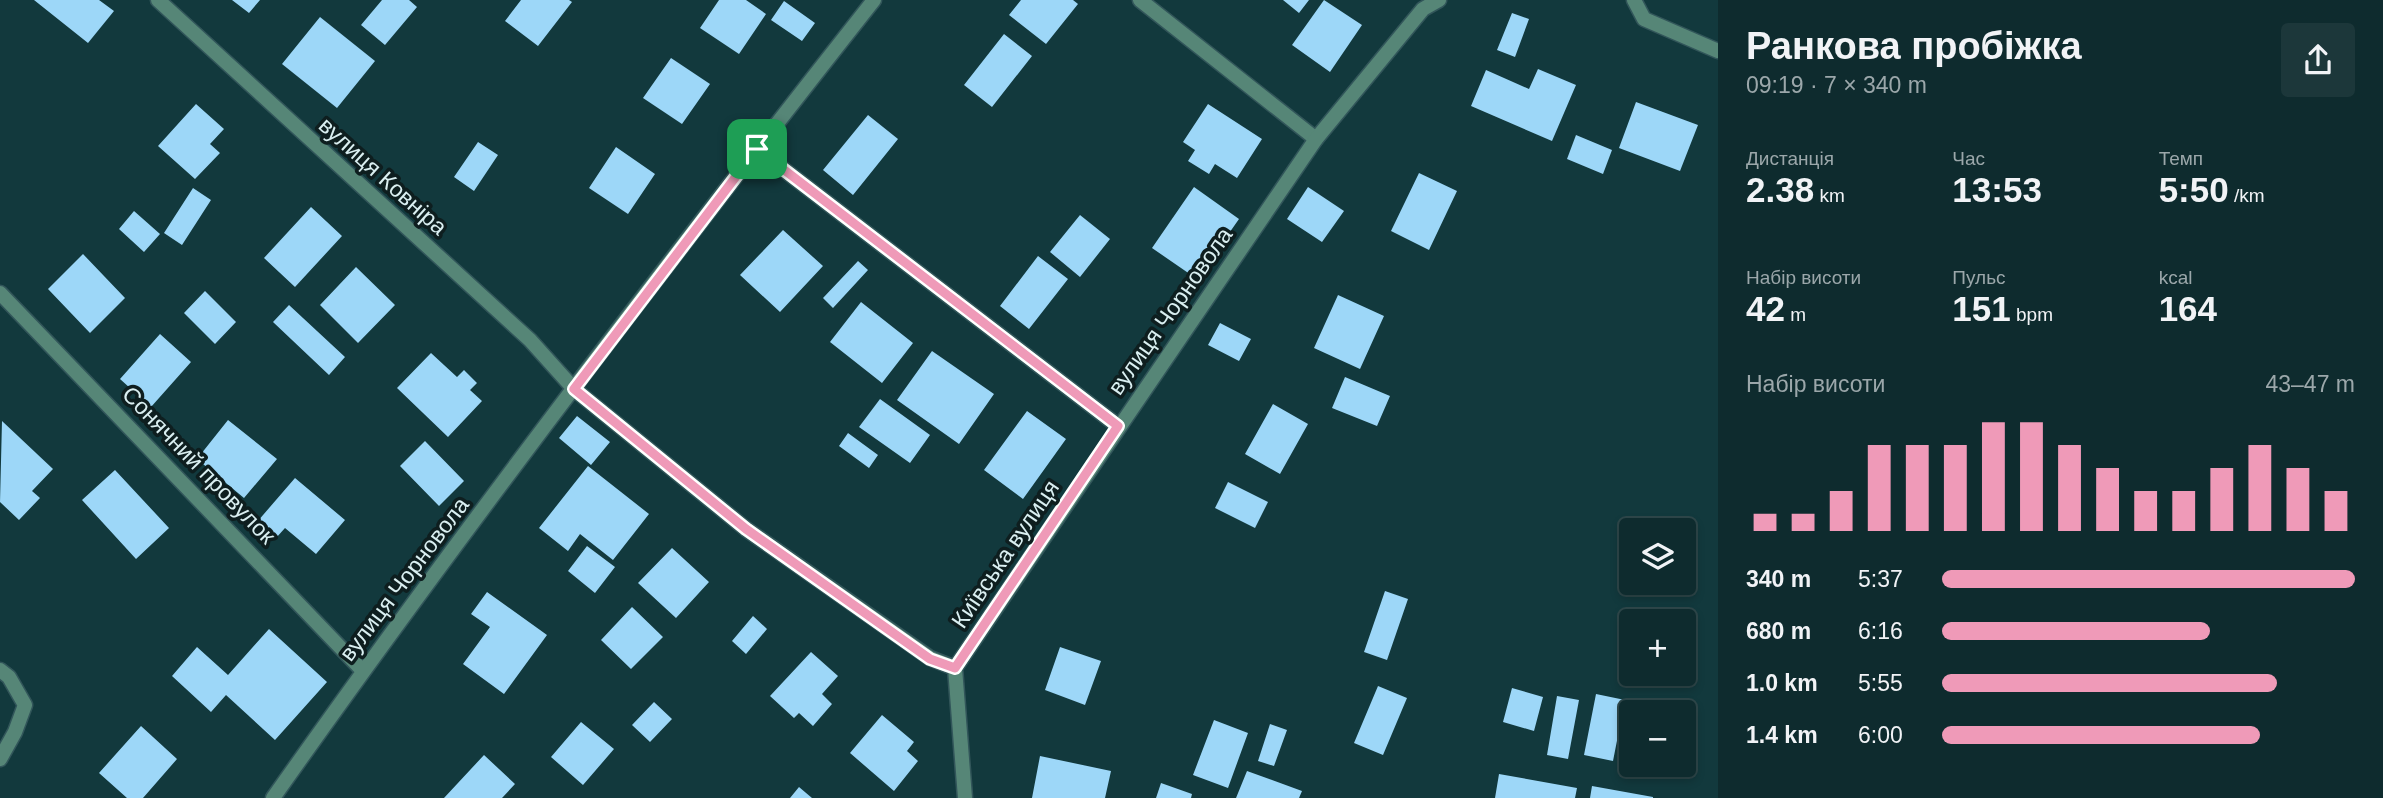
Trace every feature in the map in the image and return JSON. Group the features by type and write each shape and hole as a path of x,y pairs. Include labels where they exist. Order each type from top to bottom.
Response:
{"street":[{"name":"вулиця Ковніра","path":"158,0 530,340 574,389"},
{"name":"вулиця Чорновола","path":"273,798 363,671 574,389 874,0"},
{"path":"1140,0 1316,139"},
{"name":"вулиця Чорновола","path":"757,149 1118,426 1316,139 1423,9 1439,0"},
{"path":"1634,0 1644,19 1718,51"},
{"name":"Сонячний провулок","path":"0,293 102,396 363,671"},
{"path":"574,389 746,529 930,659 955,668 965,798"},
{"name":"Київська вулиця","path":"955,668 1118,426"},
{"path":"0,670 9,677 25,705 0,760"}],"building":[{"path":"34,0 99,0 114,11 88,43"},
{"path":"232,0 260,0 249,13"},
{"path":"382,0 409,0 417,7 385,45 361,25"},
{"path":"521,0 572,2 538,46 505,21"},
{"path":"719,0 746,0 766,14 739,54 700,28"},
{"path":"1021,0 1073,0 1078,4 1046,44 1009,15"},
{"path":"1283,0 1309,0 1299,13"},
{"path":"1324,0 1362,25 1330,72 1292,45"},
{"path":"784,1 815,23 802,41 771,20"},
{"path":"1512,13 1529,19 1515,57 1497,50"},
{"path":"320,17 375,61 337,108 282,64"},
{"path":"1004,34 1032,56 992,107 964,85"},
{"path":"671,58 710,84 682,124 643,98"},
{"path":"1538,69 1576,85 1552,141 1471,106 1486,70 1529,89"},
{"path":"1636,102 1698,125 1680,171 1619,148"},
{"path":"196,104 224,129 210,144 220,153 195,179 158,146"},
{"path":"1208,104 1262,139 1237,178 1215,164 1209,174 1188,161 1195,150 1183,142"},
{"path":"868,115 898,139 853,195 823,170"},
{"path":"1576,135 1612,150 1603,174 1567,159"},
{"path":"478,142 498,155 474,191 454,177"},
{"path":"616,147 655,174 628,214 589,188"},
{"path":"1419,173 1457,191 1429,250 1391,231"},
{"path":"1194,187 1239,219 1197,279 1152,248"},
{"path":"1308,187 1344,211 1322,242 1287,219"},
{"path":"193,188 211,200 182,245 164,233"},
{"path":"311,207 342,236 295,287 264,258"},
{"path":"134,211 160,234 144,252 119,229"},
{"path":"1080,215 1110,239 1080,277 1050,252"},
{"path":"783,230 823,266 780,312 740,275"},
{"path":"83,254 125,298 90,333 48,289"},
{"path":"1038,256 1068,279 1029,329 1000,306"},
{"path":"858,261 868,270 833,308 823,298"},
{"path":"356,267 395,305 358,343 320,305"},
{"path":"205,291 236,322 215,344 184,313"},
{"path":"1338,295 1384,316 1360,369 1314,348"},
{"path":"861,302 913,343 882,383 830,342"},
{"path":"289,305 345,357 329,375 273,322"},
{"path":"1220,323 1251,339 1239,361 1208,345"},
{"path":"160,334 191,362 151,407 120,379"},
{"path":"932,351 994,394 959,444 897,400"},
{"path":"431,353 457,377 464,370 477,383 470,390 482,401 448,437 397,388"},
{"path":"1345,377 1390,396 1377,426 1332,408"},
{"path":"880,399 930,435 910,463 859,427"},
{"path":"1273,404 1308,424 1280,474 1245,454"},
{"path":"1027,411 1066,439 1023,499 984,470"},
{"path":"577,416 610,442 591,465 559,438"},
{"path":"228,420 277,459 244,498 197,459"},
{"path":"2,421 53,469 32,491 40,498 19,520 0,502"},
{"path":"848,433 878,455 869,468 839,446"},
{"path":"425,441 464,481 439,506 400,466"},
{"path":"588,466 649,514 613,560 580,534 568,551 539,528"},
{"path":"115,470 169,528 136,559 82,500"},
{"path":"295,478 345,520 316,554 285,528 276,538 257,522"},
{"path":"1228,482 1268,502 1255,528 1215,508"},
{"path":"587,546 615,567 595,593 568,571"},
{"path":"672,548 709,582 676,618 638,583"},
{"path":"1385,591 1408,599 1387,660 1364,652"},
{"path":"487,592 547,635 504,694 463,664 490,627 471,614"},
{"path":"632,607 663,637 631,669 601,640"},
{"path":"753,616 767,629 746,654 732,641"},
{"path":"269,629 327,682 275,740 226,695 211,712 172,676 197,647 228,675"},
{"path":"1060,647 1101,661 1085,705 1045,690"},
{"path":"811,652 838,676 822,694 832,704 813,726 799,713 794,718 770,696"},
{"path":"1378,686 1407,698 1383,755 1354,743"},
{"path":"1512,688 1543,697 1534,731 1503,722"},
{"path":"1596,694 1625,700 1619,700 1619,730 1613,761 1584,755"},
{"path":"1557,696 1579,700 1568,759 1547,755"},
{"path":"654,702 672,719 650,742 632,725"},
{"path":"882,715 914,742 907,751 918,761 894,791 850,753"},
{"path":"1214,720 1248,733 1228,788 1193,775"},
{"path":"581,722 614,749 583,785 551,757"},
{"path":"1270,724 1287,730 1274,766 1258,761"},
{"path":"141,726 177,759 143,798 127,798 99,773"},
{"path":"484,755 515,784 502,798 444,798"},
{"path":"1040,756 1111,771 1105,798 1032,798"},
{"path":"1247,771 1302,791 1299,798 1236,798"},
{"path":"1499,774 1577,788 1575,798 1495,798"},
{"path":"1161,783 1192,794 1191,798 1156,798"},
{"path":"1592,786 1653,797 1653,798 1590,798"},
{"path":"799,787 812,798 790,798"}],"route":[{"path":"757,149 1118,426 955,668 930,659 746,529 574,389 757,149"}]}
